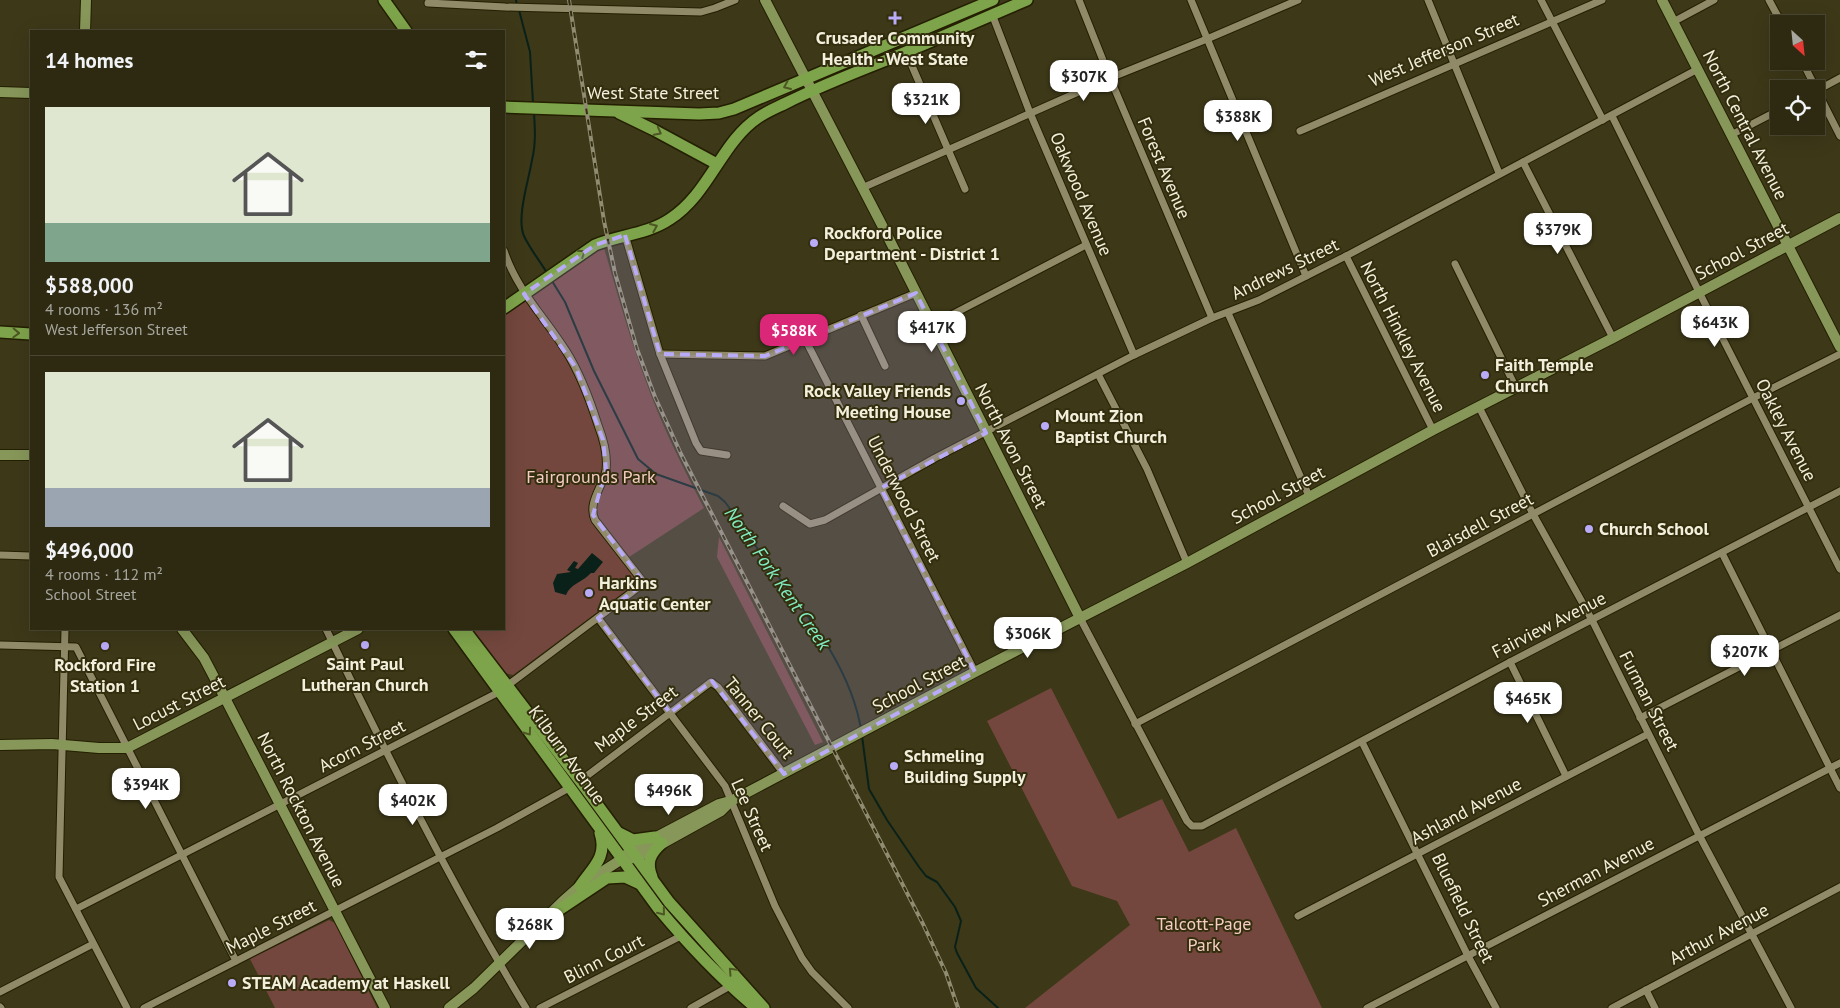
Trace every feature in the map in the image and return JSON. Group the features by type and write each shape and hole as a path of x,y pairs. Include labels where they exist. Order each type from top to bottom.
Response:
{"main road":[{"path":"85,30 86,0"},
{"path":"384,0 406,30"},
{"name":"North Avon Street","path":"765,0 1080,618"},
{"name":"West State Street","path":"505,107 719,113 734,109 993,0"},
{"path":"505,307 591,248 607,240 652,229 671,219 704,187 717,164 733,143 759,117 811,90 1027,0"},
{"name":"North Central Avenue","path":"1662,0 1840,347"},
{"path":"0,92 30,93"},
{"path":"505,101 527,107"},
{"path":"614,111 717,164"},
{"name":"School Street","path":"449,1008 474,988 580,886 719,804 731,801 784,774 1433,430 1613,338 1840,218"},
{"path":"0,332 30,334"},
{"path":"0,455 30,456"},
{"name":"North Rockton Avenue","path":"185,630 204,658 386,1008"},
{"name":"Locust Street","path":"0,745 127,748 356,630"},
{"name":"Kilburn Avenue","path":"455,630 580,781 615,830 642,886 681,936 730,986 756,1008"},
{"name":"Kilburn Avenue","path":"465,630 569,788 598,827 653,881 669,902 764,1008"},
{"path":"580,886 598,862 603,851 603,842 598,827"},
{"path":"615,830 633,840 659,840"},
{"path":"653,881 649,861 659,840"},
{"path":"544,920 607,878 625,877 642,886"}],"street":[{"path":"576,9 577,0"},
{"path":"428,3 701,12 735,0"},
{"name":"Forest Avenue","path":"1079,0 1212,318"},
{"path":"1191,0 1306,276"},
{"path":"862,188 1110,78 1298,0"},
{"path":"1428,0 1499,173"},
{"path":"1541,0 1603,120"},
{"name":"West Jefferson Street","path":"1300,131 1602,0"},
{"path":"1673,22 1714,0"},
{"path":"1769,0 1777,15"},
{"name":"Oakwood Avenue","path":"992,14 1030,113 1134,356"},
{"path":"906,52 965,189"},
{"name":"Andrews Street","path":"783,506 810,524 816,524 1098,374 1212,318 1259,300 1346,256 1499,173 1612,116 1698,69"},
{"path":"1825,86 1840,78"},
{"path":"1825,106 1840,136"},
{"path":"1732,135 1770,115"},
{"name":"Oakley Avenue","path":"1612,116 1840,569"},
{"path":"1523,162 1613,338"},
{"path":"625,235 660,354 701,452 726,455"},
{"path":"932,325 1086,245"},
{"path":"505,254 514,277 524,294"},
{"name":"North Hinkley Avenue","path":"1346,256 1433,430"},
{"path":"1454,264 1516,388"},
{"path":"660,354 765,356 916,293"},
{"name":"Acorn Street","path":"76,909 504,689 644,583 592,515 592,508 606,470 603,440 576,368 561,343 524,294"},
{"path":"1228,313 1309,496"},
{"path":"861,316 885,366"},
{"name":"Underwood Street","path":"806,339 975,672"},
{"name":"Blaisdell Street","path":"1135,724 1840,354"},
{"path":"1098,374 1147,469 1187,562"},
{"name":"Furman Street","path":"1479,407 1533,514 1592,620 1699,835 1791,1008"},
{"name":"Fairview Avenue","path":"1192,826 1202,826 1510,662 1840,491"},
{"path":"1722,553 1840,788"},
{"path":"0,554 30,556"},
{"path":"1640,718 1840,615"},
{"name":"Lee Street","path":"598,618 725,786 775,906 802,958 812,972 848,1008"},
{"name":"North Avon Street","path":"1080,618 1187,821 1192,826"},
{"path":"65,630 59,877 127,1008"},
{"path":"326,630 441,857 498,963 526,1008"},
{"path":"0,645 76,647 236,961"},
{"path":"1510,662 1566,776"},
{"name":"Maple Street","path":"580,781 711,682"},
{"name":"Tanner Court","path":"711,682 718,687 784,774"},
{"name":"Ashland Avenue","path":"1298,916 1648,734"},
{"name":"Bluefield Street","path":"1362,742 1468,956 1496,1008"},
{"name":"Sherman Avenue","path":"1366,1008 1840,763"},
{"name":"Maple Street","path":"144,1008 505,824 569,788"},
{"name":"Arthur Avenue","path":"1612,1008 1840,887"},
{"name":"Blinn Court","path":"540,1008 681,936"},
{"path":"0,992 93,944"},
{"path":"691,1008 730,986"},
{"path":"1646,990 1655,1008"}],"highlighted area":[{"path":"625,235 660,354 765,356 916,293 986,433 881,488 975,672 784,774 712,681 670,713 598,618 644,583 593,515 606,470 603,440 576,368 524,294 595,245"}],"green space":[{"name":"Fairgrounds Park","path":"604,248 628,330 651,396 672,445 704,508 623,561 636,579 635,584 513,675 504,673 471,630 505,630 505,314 552,278"},
{"path":"719,537 823,742 815,745 717,557"},
{"name":"Talcott-Page Park","path":"1051,688 1118,819 1162,799 1189,852 1236,828 1322,1008 1025,1008 1130,925 1117,901 1072,886 987,721"},
{"path":"329,920 335,923 377,1008 275,1008 250,959"}],"shaded area":[{"path":"592,553 603,562 594,573 591,573 574,586 566,595 555,592 553,583 557,574 571,572 567,570 574,561 578,563 575,568 578,569"}],"waterway":[{"name":"North Fork Kent Creek","path":"516,0 517,6"},
{"name":"North Fork Kent Creek","path":"519,10 530,52 533,103"},
{"name":"North Fork Kent Creek","path":"534,113 534,148 521,219 526,241 547,273"},
{"name":"North Fork Kent Creek","path":"552,281 565,302 594,371 638,459 656,474 718,496 725,502 825,641 847,683 861,729"},
{"name":"North Fork Kent Creek","path":"862,736 869,789 887,820 919,867 926,876 937,882 955,907 961,921 955,947 957,953 976,988 998,1008"}],"railway":[{"path":"569,0 604,221 615,273 637,349 655,397 681,454 923,924 946,973 958,1008"}],"place":[{"name":"Crusader Community Health - West State","path":"895,18"},
{"name":"Rockford Police Department - District 1","path":"814,243"},
{"name":"Faith Temple Church","path":"1485,375"},
{"name":"Rock Valley Friends Meeting House","path":"961,401"},
{"name":"Mount Zion Baptist Church","path":"1045,426"},
{"name":"Church School","path":"1589,529"},
{"name":"Harkins Aquatic Center","path":"589,593"},
{"name":"Saint Paul Lutheran Church","path":"365,645"},
{"name":"Rockford Fire Station 1","path":"105,646"},
{"name":"Schmeling Building Supply","path":"894,766"},
{"name":"STEAM Academy at Haskell","path":"232,983"}]}
